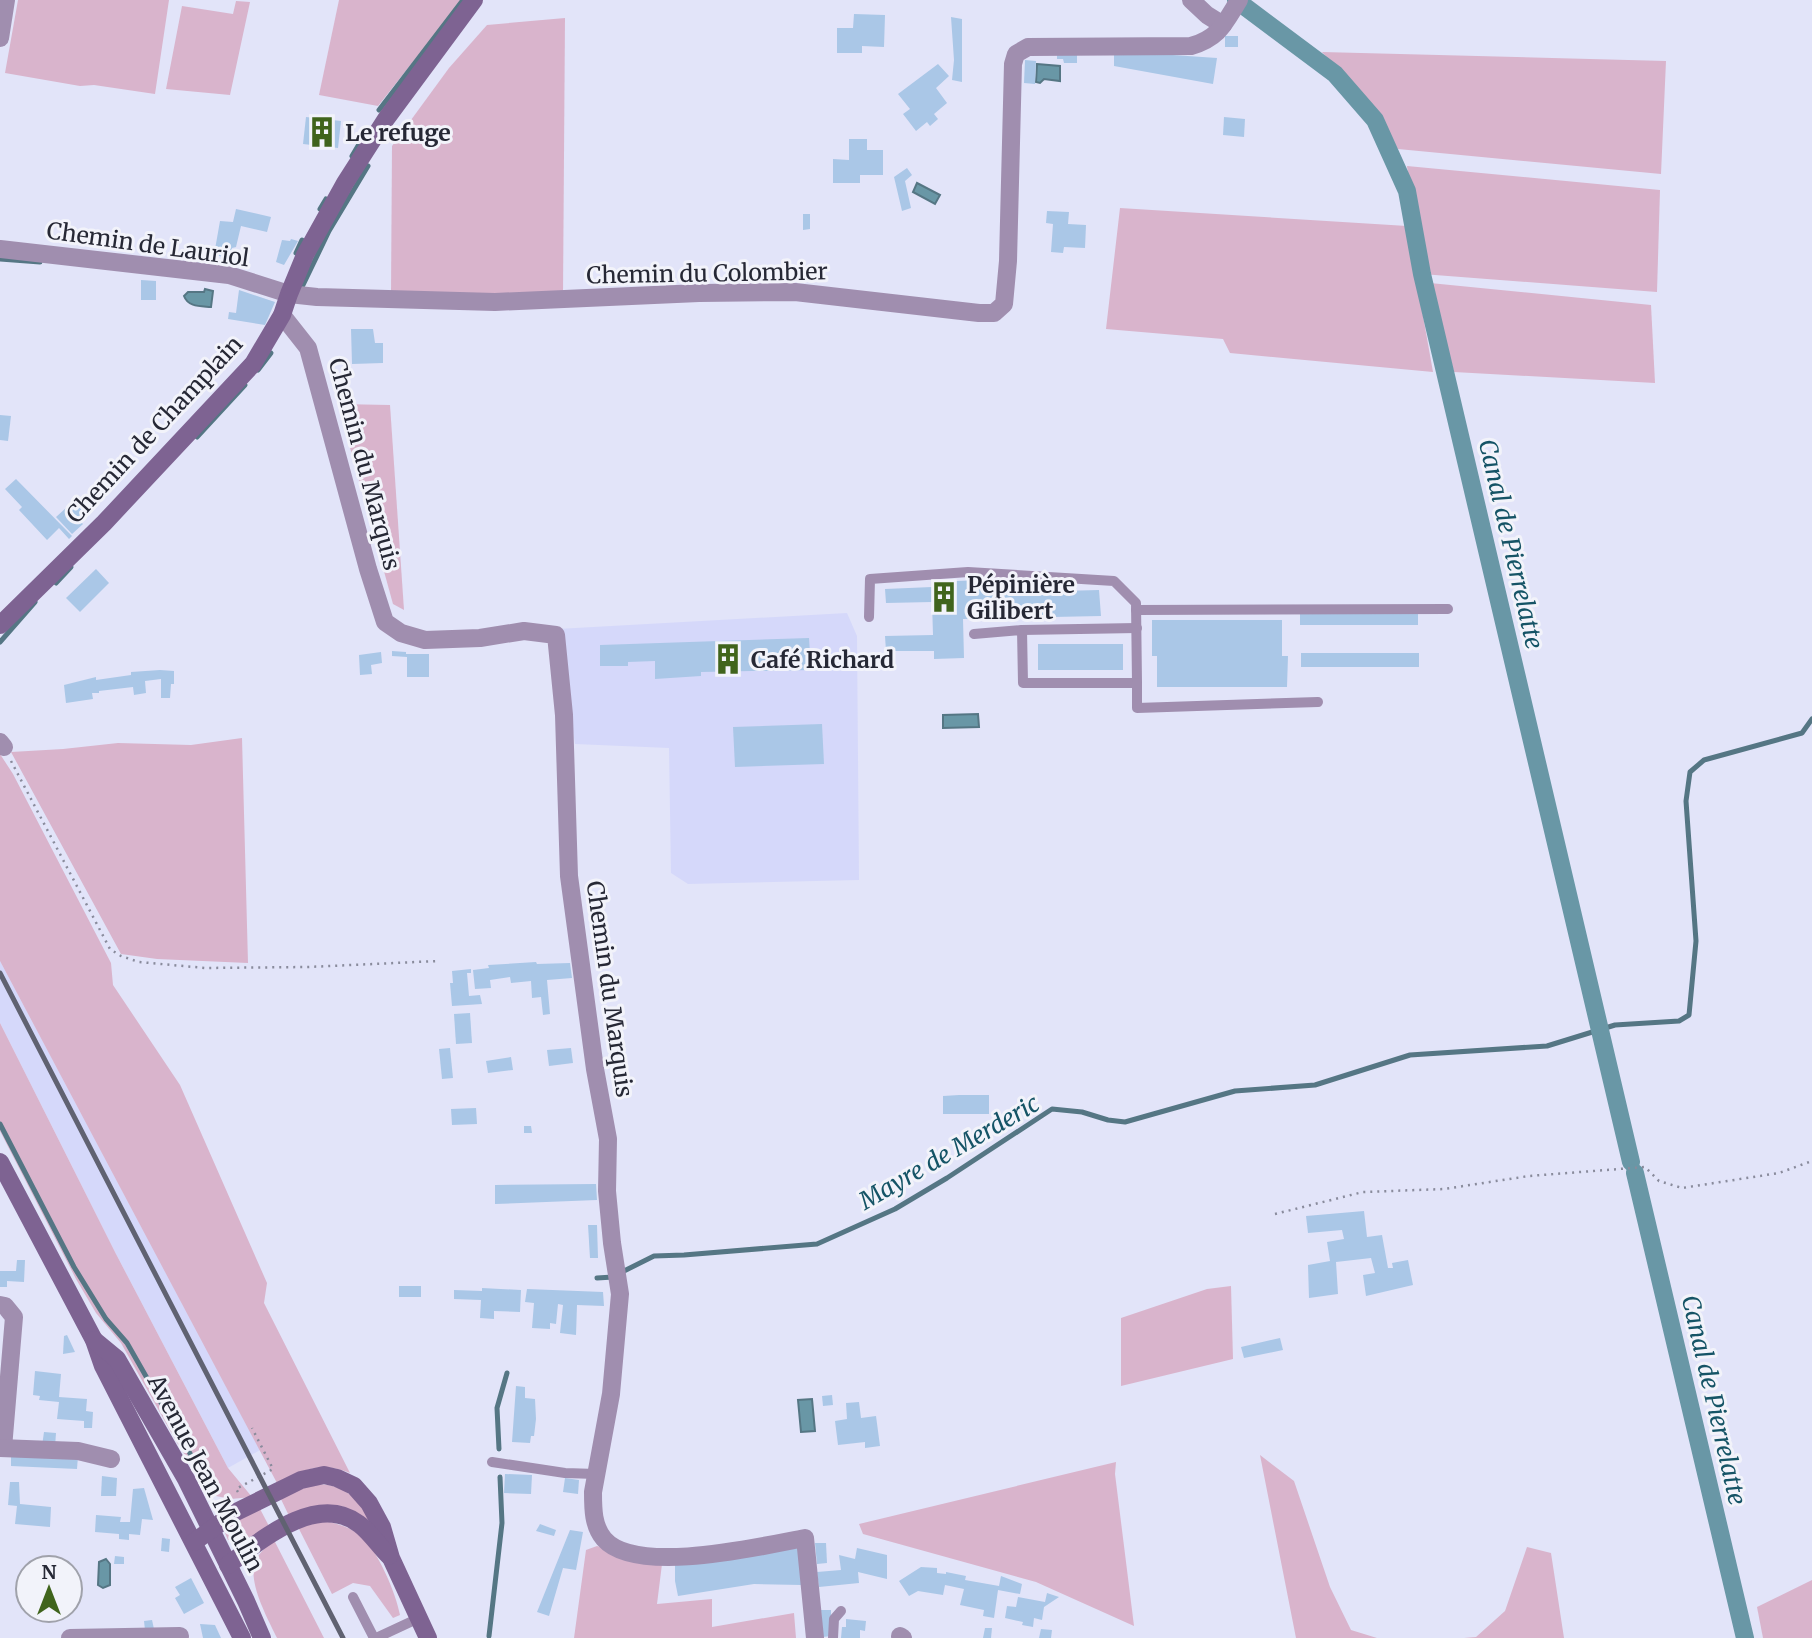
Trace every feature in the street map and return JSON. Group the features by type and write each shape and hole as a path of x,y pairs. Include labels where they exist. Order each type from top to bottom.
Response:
{"street":[{"path":"0,38 6,0"},
{"name":"Chemin de Champlain","path":"0,625 104,523 253,365 282,315 305,255 351,173 386,119 474,0"},
{"path":"1191,0 1207,15 1231,12"},
{"name":"Chemin du Colombier","path":"289,294 317,298 495,302 699,293 796,292 995,313 1004,303 1008,261 1013,64 1016,54 1028,47 1191,46 1210,40 1231,12"},
{"name":"Chemin de Lauriol","path":"0,249 229,275 289,294"},
{"name":"Chemin du Marquis","path":"282,315 308,348 368,569 386,622 401,633 425,640 480,638 524,631 556,635 564,715 569,876 595,1069 608,1139 607,1191 620,1294 617,1345 596,1474 593,1508 597,1529 606,1541 626,1552 653,1558 729,1552 806,1538 814,1638"},
{"name":"Avenue Jean Moulin","path":"0,1162 94,1340 103,1366 242,1638"},
{"path":"0,1305 5,1306 14,1317 4,1383 2,1448 78,1451 111,1459"},
{"name":"Avenue Jean Moulin","path":"94,1340 117,1359 186,1479 262,1638"},
{"path":"194,1542 234,1513 301,1480 324,1475 337,1478 354,1486 369,1503 382,1527 391,1558 428,1638"},
{"path":"228,1565 291,1523 321,1512 347,1517 360,1525 391,1558"},
{"path":"70,1638 180,1636"}],"lane":[{"path":"869,617 870,579 968,572 1114,581 1136,603 1137,708 1318,702"},
{"path":"1136,610 1448,609"},
{"path":"974,634 1022,630 1137,628"},
{"path":"1022,630 1023,684 1138,683"},
{"path":"492,1462 565,1473 596,1474"},
{"path":"353,1597 375,1638 419,1618"},
{"path":"833,1638 834,1619 841,1611"}],"path":[{"path":"2,744 110,948 121,956 139,962 205,968 438,961"},
{"path":"1275,1214 1363,1192 1444,1189 1528,1176 1645,1167 1659,1181 1682,1188 1779,1173 1812,1161"},
{"path":"253,1428 273,1469"}],"shaded area":[{"path":"18,0 169,0 155,94 94,85 80,86 5,73"},
{"path":"339,0 462,0 378,106 319,95"},
{"path":"236,1 250,2 230,95 166,89 182,6 233,14"},
{"path":"565,18 563,294 391,294 392,146 449,68 487,25"},
{"path":"1322,52 1666,61 1661,174 1398,149 1378,114"},
{"path":"1037,64 1060,66 1060,81 1044,79 1040,83 1036,82"},
{"path":"1407,166 1660,190 1657,292 1422,274"},
{"path":"917,183 940,195 935,204 913,192"},
{"path":"1120,208 1407,226 1433,372 1230,353 1223,339 1106,329"},
{"path":"1430,283 1651,305 1655,383 1454,372"},
{"path":"205,289 213,291 211,307 191,304 184,296 188,292 204,292"},
{"path":"338,404 390,405 404,610 393,604"},
{"path":"847,613 857,636 859,880 688,884 671,873 669,748 575,744 557,629"},
{"path":"978,714 979,727 943,728 943,715"},
{"path":"242,738 248,963 157,959 121,954 11,752 118,743 191,745"},
{"path":"0,754 13,774 111,963 113,985 180,1085 267,1283 264,1303 350,1473 320,1467 277,1483 0,961"},
{"path":"0,961 260,1450 228,1468 0,1023"},
{"path":"0,1023 228,1468 252,1497 231,1499 216,1496 199,1477 121,1343 96,1313 76,1279 0,1131"},
{"path":"1231,1286 1233,1359 1121,1386 1121,1318 1207,1289"},
{"path":"812,1399 815,1431 801,1432 798,1400"},
{"path":"1260,1455 1294,1481 1330,1587 1351,1630 1377,1638 1296,1638"},
{"path":"1116,1462 1115,1474 1134,1626 1036,1582 863,1534 859,1524"},
{"path":"318,1484 348,1493 361,1506 378,1533 357,1514 338,1506 317,1507 290,1518 279,1495"},
{"path":"258,1505 271,1530 237,1541 228,1540 225,1533 231,1524"},
{"path":"325,1521 353,1530 367,1543 385,1573 400,1615 393,1618 370,1586 353,1583 332,1594 298,1527"},
{"path":"274,1540 324,1638 277,1638 259,1599 254,1578 256,1560"},
{"path":"597,1546 662,1564 657,1604 712,1599 712,1627 794,1613 796,1638 574,1638 586,1550"},
{"path":"1527,1547 1551,1553 1564,1638 1464,1638 1476,1637 1505,1611"},
{"path":"106,1559 110,1564 110,1585 103,1588 98,1585 99,1562"},
{"path":"1812,1580 1812,1638 1763,1638 1757,1607"}],"building":[{"path":"854,14 885,15 884,47 862,46 862,53 837,53 837,28 853,28"},
{"path":"951,17 962,19 962,82 952,80 954,60"},
{"path":"1225,36 1238,36 1238,47 1225,47"},
{"path":"1114,51 1217,58 1213,84 1114,66"},
{"path":"1057,53 1077,53 1077,63 1064,63 1063,59 1057,59"},
{"path":"1025,60 1036,61 1035,84 1024,83"},
{"path":"938,64 949,76 936,88 947,103 934,114 938,119 930,126 927,122 916,131 903,114 910,109 898,94"},
{"name":"Le refuge","path":"306,117 341,121 338,148 303,144"},
{"path":"1224,117 1245,119 1244,137 1223,135"},
{"path":"849,139 867,139 867,150 883,150 883,175 860,175 860,183 833,183 833,159 849,160"},
{"path":"907,168 912,175 905,181 911,208 902,211 894,177"},
{"path":"236,209 271,217 267,232 241,226 230,258 214,255 220,221 233,222"},
{"path":"1047,211 1069,212 1068,224 1086,225 1085,248 1064,247 1063,253 1051,252 1053,224 1046,223"},
{"path":"803,214 810,214 810,229 803,230"},
{"path":"282,240 298,241 284,265 276,262"},
{"path":"201,252 214,255 212,266 198,264"},
{"path":"141,280 156,281 156,300 141,300"},
{"path":"239,290 275,302 265,325 228,319 229,312 236,313"},
{"path":"351,329 373,329 375,343 383,343 383,363 352,364"},
{"path":"0,415 11,416 8,441 0,440"},
{"path":"16,479 72,536 69,539 59,528 47,540 19,510 22,507 5,489"},
{"path":"76,499 90,513 72,534 56,517"},
{"path":"96,569 109,583 80,612 66,598"},
{"path":"982,580 983,593 1099,590 1101,616 963,619 964,658 934,659 934,651 886,651 885,636 933,635 932,602 886,603 885,589 932,587 932,582"},
{"path":"1300,611 1418,611 1418,625 1300,625"},
{"path":"1152,620 1282,620 1282,656 1288,656 1287,687 1157,687 1157,656 1152,656"},
{"name":"Café Richard","path":"809,638 811,670 701,672 701,676 655,679 655,661 628,662 628,666 600,666 600,645"},
{"path":"1038,644 1123,644 1123,670 1038,670"},
{"path":"392,651 429,654 429,677 407,677 407,657 392,656"},
{"path":"381,652 382,663 371,665 372,674 360,675 359,655"},
{"path":"1301,653 1419,653 1419,667 1301,667"},
{"path":"174,671 170,698 161,698 161,679 145,681 146,693 134,695 133,687 99,691 92,693 93,699 66,703 64,685 96,677 96,680 131,675 131,672"},
{"path":"822,724 824,764 735,767 733,727"},
{"path":"570,963 572,978 547,980 550,1014 543,1015 541,997 532,998 531,981 511,983 510,977 490,980 491,988 475,989 473,970 489,968 488,965"},
{"path":"471,969 471,973 467,973 469,996 480,995 482,1004 452,1006 452,971"},
{"path":"470,1013 472,1043 456,1044 454,1014"},
{"path":"450,1048 453,1078 442,1079 439,1049"},
{"path":"571,1048 573,1063 549,1066 547,1050"},
{"path":"511,1057 513,1070 488,1073 486,1061"},
{"path":"989,1095 989,1114 943,1114 943,1096"},
{"path":"476,1108 477,1124 452,1125 451,1109"},
{"path":"524,1126 531,1126 532,1133 524,1133"},
{"path":"596,1184 597,1200 495,1204 495,1185"},
{"path":"1364,1211 1367,1237 1382,1235 1388,1268 1393,1268 1392,1263 1408,1260 1413,1285 1366,1296 1363,1275 1375,1273 1371,1258 1336,1262 1338,1294 1309,1298 1308,1265 1330,1261 1327,1242 1344,1239 1342,1230 1308,1233 1306,1216"},
{"path":"588,1225 597,1225 598,1258 590,1258"},
{"path":"17,1260 25,1260 24,1282 7,1281 7,1287 0,1287 0,1271 16,1271"},
{"path":"399,1286 421,1286 421,1297 399,1297"},
{"path":"482,1288 521,1290 520,1312 494,1311 494,1319 480,1318 481,1300 454,1299 454,1290 482,1291"},
{"path":"527,1289 603,1292 604,1306 577,1305 576,1335 560,1333 563,1305 558,1304 556,1324 550,1323 550,1329 532,1328 534,1303 525,1302"},
{"path":"67,1335 75,1352 63,1354 64,1336"},
{"path":"1280,1338 1283,1350 1244,1358 1241,1347"},
{"path":"35,1371 61,1374 59,1397 87,1399 86,1411 93,1412 92,1428 84,1428 84,1421 57,1419 59,1402 39,1400 40,1396 33,1395"},
{"path":"516,1386 525,1387 525,1398 535,1399 536,1419 534,1436 531,1436 530,1443 512,1442"},
{"path":"832,1395 833,1405 823,1406 822,1396"},
{"path":"859,1402 861,1418 876,1416 880,1446 865,1448 865,1442 838,1445 835,1421 847,1419 846,1403"},
{"path":"44,1432 56,1433 55,1447 42,1446"},
{"path":"11,1453 78,1456 77,1469 11,1466"},
{"path":"505,1474 532,1475 531,1494 504,1493"},
{"path":"102,1476 117,1478 116,1496 101,1496"},
{"path":"565,1478 579,1480 578,1494 563,1492"},
{"path":"10,1482 19,1482 20,1504 51,1507 50,1527 15,1524 17,1506 8,1505"},
{"path":"144,1488 153,1520 142,1519 140,1535 129,1534 129,1540 119,1539 119,1534 95,1532 96,1515 121,1517 120,1522 130,1522 133,1489"},
{"path":"540,1524 556,1530 554,1536 536,1531"},
{"path":"570,1530 583,1532 576,1570 563,1568 549,1616 537,1612"},
{"path":"162,1538 170,1539 169,1552 161,1551"},
{"path":"815,1543 826,1543 827,1563 817,1564"},
{"path":"799,1548 802,1585 754,1584 678,1596 675,1565"},
{"path":"857,1548 887,1555 887,1579 858,1572 859,1583 819,1587 817,1572 841,1570 839,1555 855,1559"},
{"path":"115,1556 124,1557 124,1564 114,1564"},
{"path":"921,1567 937,1568 937,1573 966,1576 965,1580 999,1586 1001,1576 1022,1584 1020,1594 998,1590 994,1618 983,1616 984,1610 960,1605 964,1589 945,1585 943,1595 918,1591 909,1596 899,1581"},
{"path":"191,1578 204,1603 184,1614 175,1598 180,1595 175,1587"},
{"path":"1047,1593 1059,1597 1044,1607 1042,1620 1034,1618 1033,1627 1005,1618 1007,1606 1016,1607 1018,1597 1045,1602"},
{"path":"821,1610 831,1610 831,1636 823,1637"},
{"path":"846,1619 866,1621 865,1631 860,1630 860,1638 841,1638"},
{"path":"152,1620 154,1629 145,1630 144,1621"},
{"path":"200,1624 215,1625 221,1638 203,1638"},
{"path":"985,1628 992,1628 991,1638 983,1638"},
{"path":"1041,1629 1052,1630 1051,1638 1039,1638"}],"waterway":[{"path":"379,110 463,0"},
{"name":"Canal de Pierrelatte","path":"1236,0 1335,74 1375,120 1407,191 1422,274 1631,1162"},
{"path":"352,156 368,129"},
{"path":"303,285 329,231 368,166"},
{"path":"320,209 326,199"},
{"path":"296,253 302,240"},
{"path":"0,259 40,262"},
{"path":"258,370 271,353"},
{"path":"197,437 245,385"},
{"path":"56,583 71,567"},
{"path":"0,642 35,602"},
{"name":"Mayre de Merderic","path":"622,1272 654,1256 817,1244 895,1209 1052,1109 1082,1112 1125,1122 1235,1091 1315,1085 1410,1055 1547,1046 1615,1025 1679,1021 1689,1015 1696,941 1686,801 1690,772 1704,760 1802,733 1812,719"},
{"path":"0,1124 74,1267 106,1319 127,1343 200,1471 214,1489"},
{"name":"Canal de Pierrelatte","path":"1635,1173 1745,1638"},
{"name":"Mayre de Merderic","path":"597,1278 613,1277"},
{"name":"Mayre de Merderic","path":"499,1449 497,1408 507,1373"},
{"name":"Mayre de Merderic","path":"489,1636 502,1523 500,1477"}],"railway":[{"path":"0,973 343,1638"}],"place":[{"name":"Le refuge","path":"322,132"},
{"name":"Pépinière Gilibert","path":"944,597"},
{"name":"Café Richard","path":"728,659"}]}
